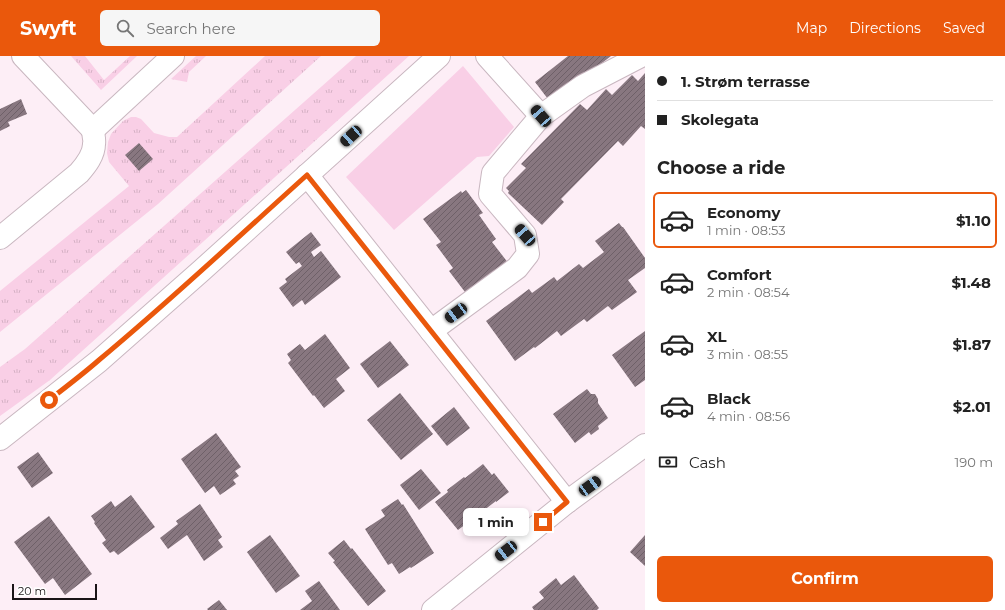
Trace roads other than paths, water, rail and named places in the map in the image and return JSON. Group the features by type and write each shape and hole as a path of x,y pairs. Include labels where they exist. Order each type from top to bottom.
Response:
{"street":[{"path":"0,238 79,173 92,154 94,144 93,130 23,56"},
{"path":"93,130 173,56"},
{"path":"0,439 99,360 201,271 439,56"},
{"path":"487,56 541,116"},
{"path":"431,331 517,268 528,254 525,235 490,194 493,173 541,116 583,86 641,56"},
{"path":"307,175 567,502"},
{"path":"433,610 567,502 645,445"}]}
